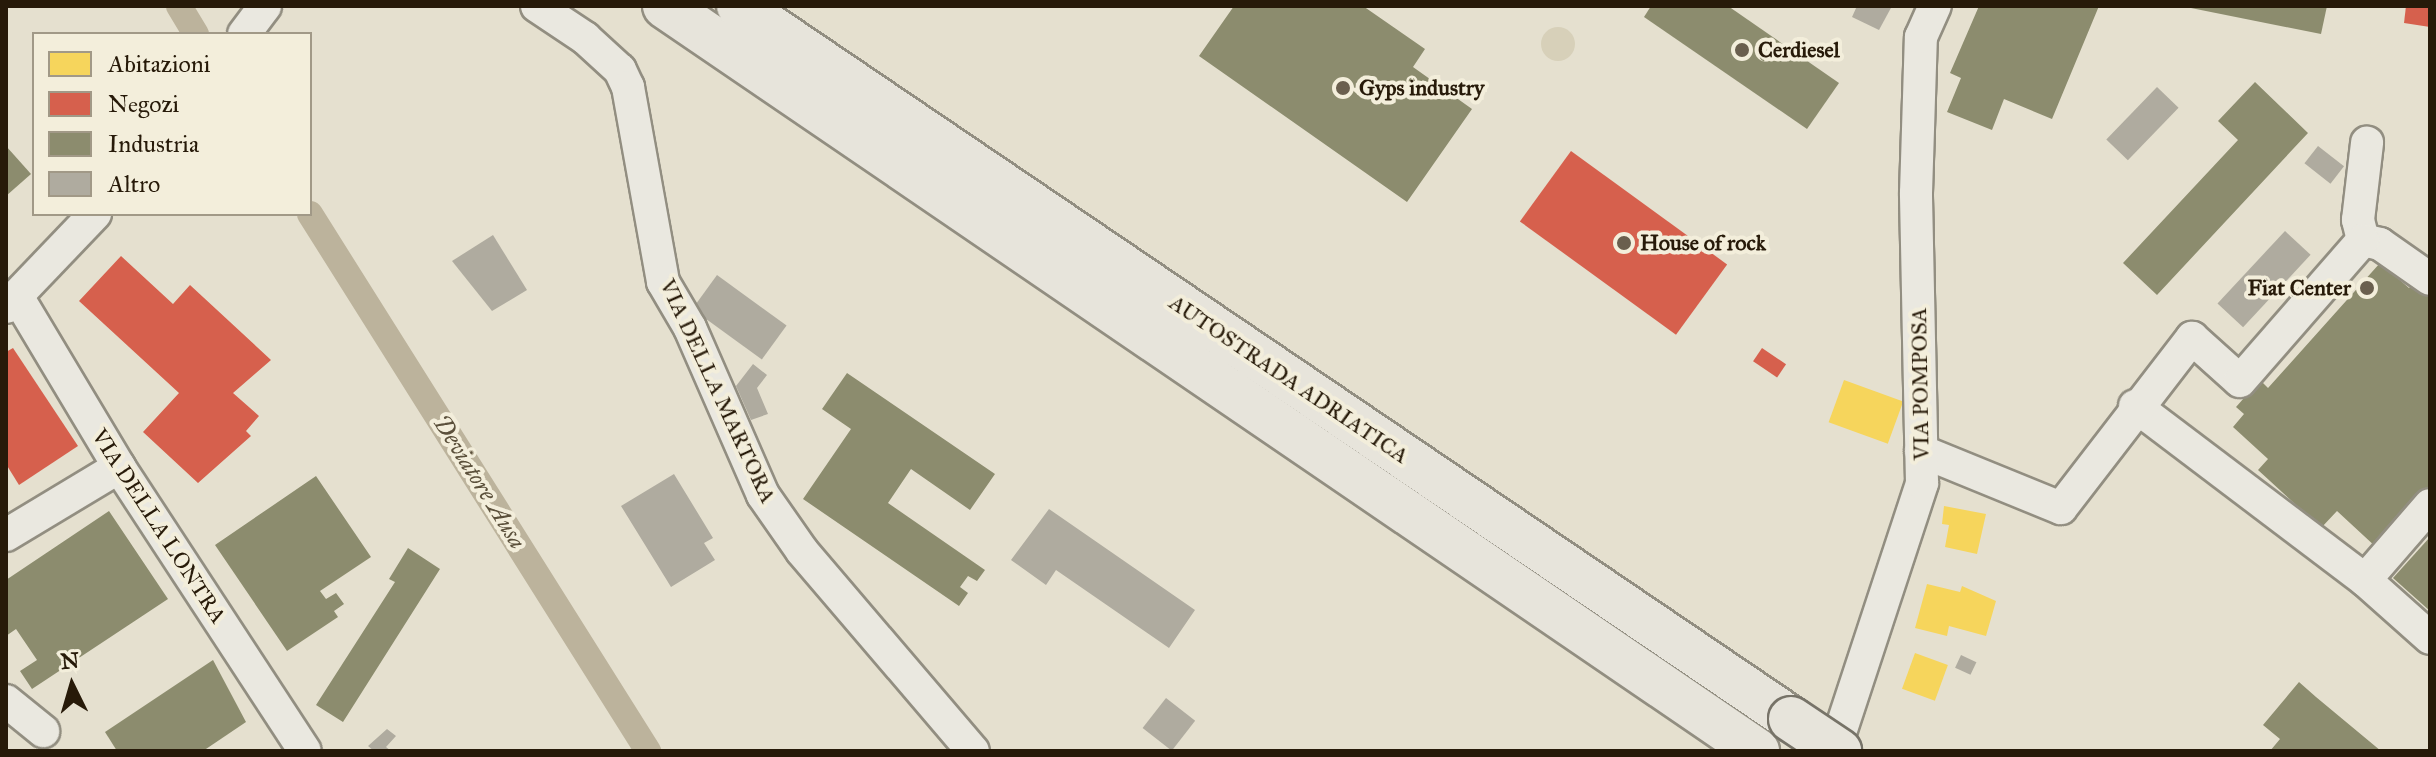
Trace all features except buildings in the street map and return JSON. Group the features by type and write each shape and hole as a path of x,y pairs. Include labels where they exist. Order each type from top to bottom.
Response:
{"highway":[{"name":"AUTOSTRADA ADRIATICA","path":"665,6 1757,751"},
{"name":"AUTOSTRADA ADRIATICA","path":"739,6 1837,751"}],"street":[{"path":"246,32 265,6"},
{"name":"VIA DELLA MARTORA","path":"537,6 585,38 620,70 628,87 663,282 690,328 763,495 802,551 973,751"},
{"name":"VIA POMPOSA","path":"1837,751 1922,483 1916,193 1921,53 1935,6"},
{"path":"2363,240 2358,220 2367,143"},
{"path":"12,303 93,216"},
{"path":"1921,451 2061,508 2135,406 2192,338 2240,381 2363,240"},
{"path":"2363,240 2380,244 2430,279"},
{"name":"VIA DELLA LONTRA","path":"12,303 305,751"},
{"path":"2135,406 2365,580 2430,638"},
{"path":"6,535 119,467"},
{"path":"2365,580 2430,505"},
{"path":"6,701 43,731"}],"shaded area":[{"path":"1558,27 1570,32 1575,44 1570,56 1558,61 1546,56 1541,44 1546,32"}],"waterway":[{"name":"Deviatore Ausa","path":"179,6 195,32"},
{"name":"Deviatore Ausa","path":"311,216 648,751"}],"place":[{"name":"Cerdiesel","path":"1742,50"},
{"name":"Gyps industry","path":"1343,88"},
{"name":"House of rock","path":"1624,243"},
{"name":"Fiat Center","path":"2367,288"}]}
